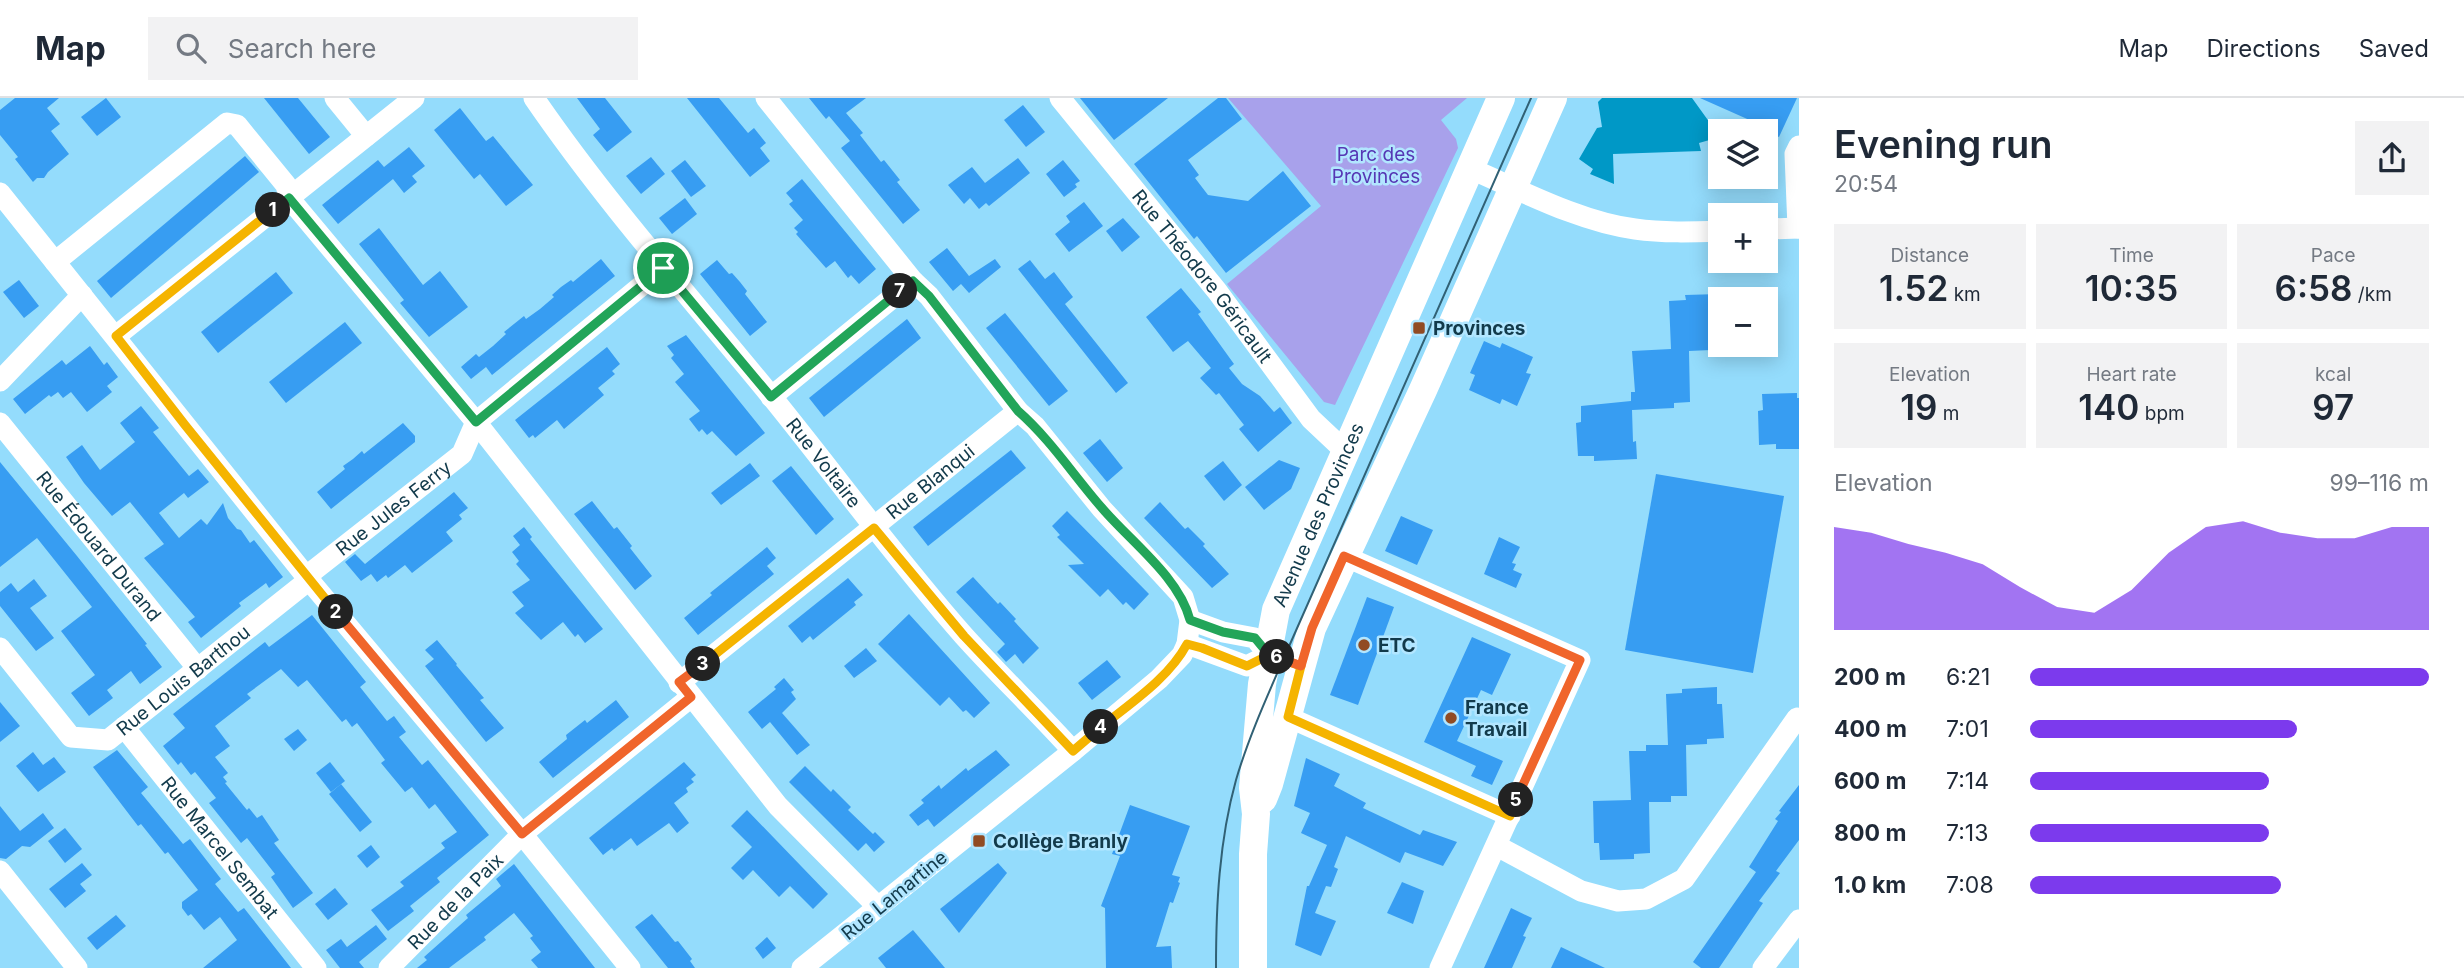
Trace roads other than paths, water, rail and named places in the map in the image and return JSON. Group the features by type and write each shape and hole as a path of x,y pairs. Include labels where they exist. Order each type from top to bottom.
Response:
{"street":[{"path":"335,98 366,136"},
{"path":"116,336 414,98"},
{"name":"Rue Voltaire","path":"534,98 563,140 663,268 771,397 874,528 964,636 1073,751"},
{"path":"766,98 913,281 929,296 1018,411 1035,426 1102,509 1183,597 1190,620 1187,644 1247,666 1269,655"},
{"name":"Rue Théodore Géricault","path":"1060,98 1217,291 1311,419 1345,451"},
{"name":"Avenue des Provinces","path":"1256,814 1253,788 1262,684 1276,610 1501,98"},
{"name":"Avenue des Provinces","path":"1256,814 1269,784 1312,628 1423,390 1553,98"},
{"path":"55,262 227,123 237,125 286,185 289,198 476,422 778,806 878,907"},
{"path":"1778,229 1798,228 1796,154 1799,146"},
{"path":"1469,168 1587,217 1633,229 1678,233 1708,232"},
{"path":"0,193 309,580 522,834 630,968"},
{"name":"Rue Jules Ferry","path":"309,580 313,571 462,454 476,422 663,268"},
{"path":"771,397 913,281"},
{"path":"0,381 82,295"},
{"name":"Rue Blanqui","path":"522,834 874,528 1018,411"},
{"name":"Rue Édouard Durand","path":"0,423 198,669"},
{"path":"1344,556 1580,660 1440,968"},
{"name":"Rue Louis Barthou","path":"0,648 71,737 107,740 309,580"},
{"path":"1190,620 1223,632 1255,638 1269,655 1301,666"},
{"name":"Rue Lamartine","path":"802,968 1159,679 1182,655 1187,644"},
{"path":"1288,717 1510,816"},
{"path":"1497,846 1581,891 1618,901 1646,899 1684,879 1797,718"},
{"name":"Rue Marcel Sembat","path":"124,727 316,968"},
{"path":"1252,968 1256,814"},
{"name":"Rue de la Paix","path":"389,968 522,834"},
{"path":"0,871 77,968"},
{"path":"1763,968 1799,920"}],"water":[{"path":"1602,98 1692,98 1708,120 1708,140 1699,143 1701,151 1613,154 1614,184 1590,174 1593,169 1579,159 1597,128 1602,127 1598,102"}],"tram line":[{"path":"1216,968 1222,850 1230,803 1246,749 1531,98"}],"place":[{"name":"Provinces","path":"1419,328"},
{"name":"ETC","path":"1364,645"},
{"name":"France Travail","path":"1451,718"},
{"name":"Collège Branly","path":"979,841"}],"park label":[{"name":"Parc des Provinces","path":"1376,165"}]}
